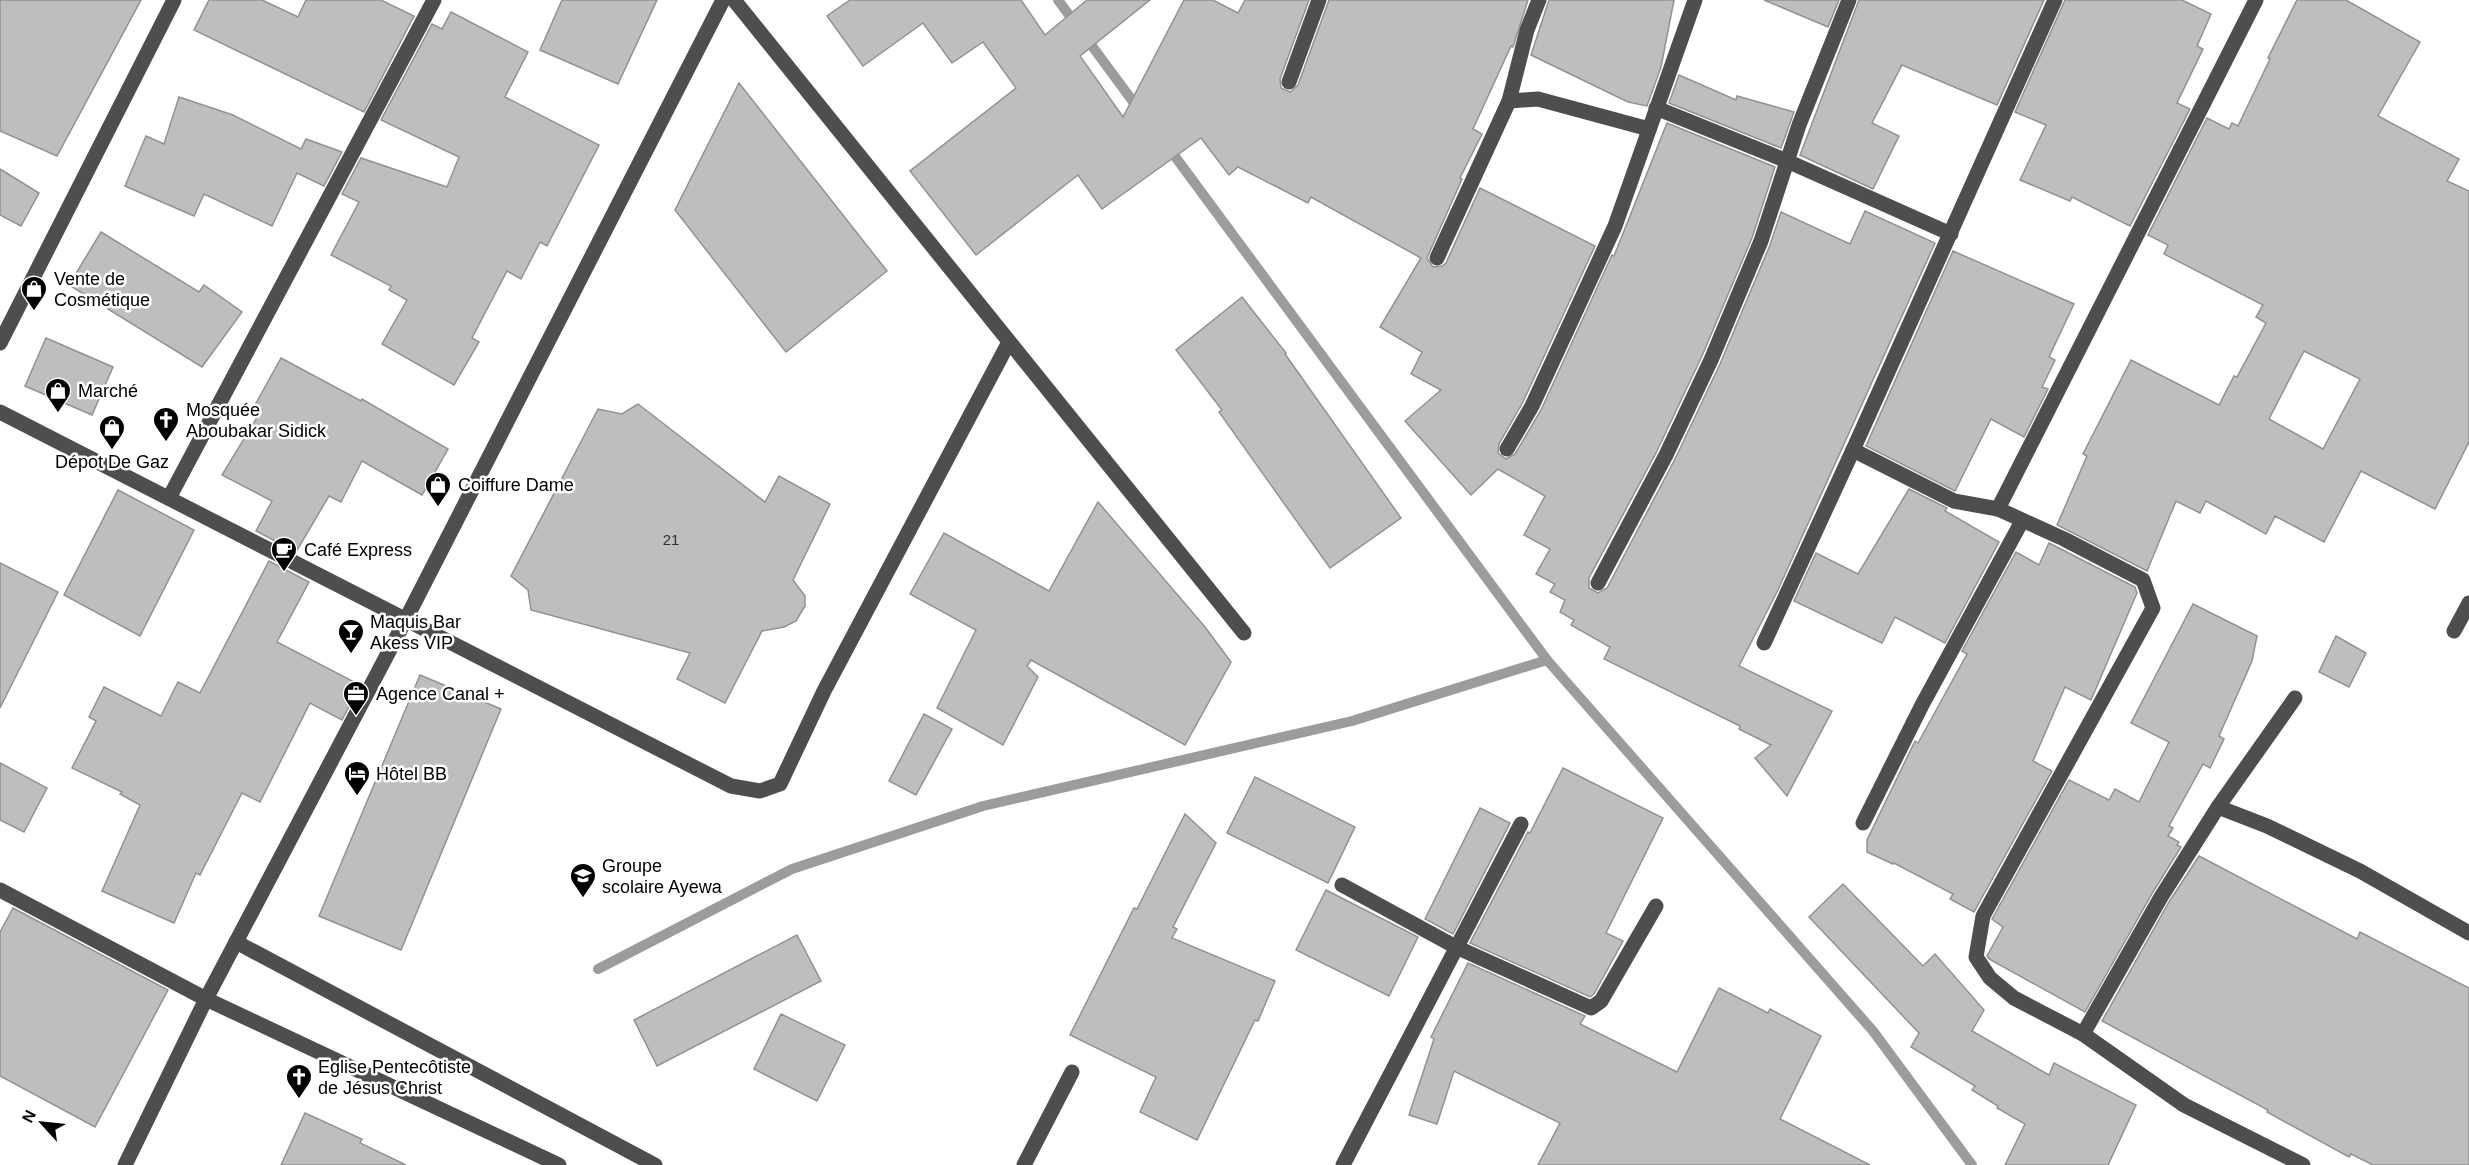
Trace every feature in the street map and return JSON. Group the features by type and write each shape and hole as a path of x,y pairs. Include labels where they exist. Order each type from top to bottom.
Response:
{"street":[{"path":"0,344 174,0"},
{"path":"169,498 434,0"},
{"path":"125,1165 206,999 405,621 723,0"},
{"path":"734,0 1244,633"},
{"path":"1290,82 1318,0"},
{"path":"1437,258 1509,101 1527,30 1539,0"},
{"path":"1508,449 1537,395 1606,246 1695,0"},
{"path":"1598,583 1666,455 1711,360 1761,241 1787,161 1849,0"},
{"path":"1764,643 2055,0"},
{"path":"1998,509 2256,0"},
{"path":"1509,101 1538,99 1648,129"},
{"path":"1656,108 1787,161 1951,234"},
{"path":"0,412 731,786 760,791 780,784 824,691 1009,342"},
{"path":"1853,450 1954,501 1998,509 2064,539 2144,580 2152,608 1983,916 1976,957 1990,978 2014,998 2082,1034 2184,1105 2303,1165"},
{"path":"1863,823 1922,705 2022,520"},
{"path":"2454,631 2469,603"},
{"path":"2082,1034 2161,897 2218,807 2295,699"},
{"path":"2218,807 2267,826 2360,871 2469,933"},
{"path":"1343,1165 1521,824"},
{"path":"1342,885 1456,947 1591,1008 1601,1000 1656,906"},
{"path":"0,891 206,999 559,1165"},
{"path":"236,942 655,1165"},
{"path":"1024,1165 1072,1072"}],"building":[{"path":"0,0 141,0 57,156 0,131"},
{"path":"209,0 262,0 298,17 306,0 381,0 414,16 364,112 194,30"},
{"path":"562,0 657,0 618,84 540,50"},
{"path":"850,0 1021,0 1045,35 1087,0 1150,0 1080,56 1123,117 1184,0 1213,0 1238,13 1245,0 1309,0 1280,79 1281,88 1290,92 1298,85 1329,0 1528,0 1513,47 1511,46 1473,129 1482,134 1460,178 1462,179 1427,258 1433,267 1446,263 1480,188 1595,246 1523,402 1499,444 1498,453 1506,459 1515,454 1541,410 1612,255 1614,256 1667,123 1775,167 1752,238 1702,356 1657,451 1589,578 1589,588 1598,593 1607,588 1675,459 1720,364 1770,245 1781,212 1850,244 1865,211 1935,243 1777,592 1739,666 1832,711 1787,796 1755,758 1771,745 1739,729 1740,726 1604,659 1610,647 1571,625 1574,620 1560,612 1565,600 1550,592 1555,584 1536,574 1550,549 1524,535 1545,496 1498,469 1471,495 1405,421 1441,390 1411,374 1422,352 1380,327 1421,258 1311,197 1308,203 1238,167 1229,175 1201,138 1102,209 1078,175 976,255 910,171 1016,88 983,42 952,63 923,23 863,66 827,16"},
{"path":"1549,0 1674,0 1661,67 1647,106 1628,102 1531,55"},
{"path":"1764,0 1839,0 1828,27"},
{"path":"1859,0 2044,0 1997,105 1902,65 1872,123 1899,136 1873,189 1800,155"},
{"path":"2065,0 2182,0 2211,14 2197,46 2203,49 2177,103 2190,109 2130,226 2072,197 2070,201 2020,180 2046,125 2015,112"},
{"path":"2297,0 2346,0 2420,42 2378,116 2459,159 2447,181 2469,191 2469,442 2435,509 2361,471 2324,542 2275,516 2266,534 2206,501 2200,513 2176,501 2147,571 2057,525 2087,456 2083,454 2131,360 2219,405 2266,323 2256,317 2263,305 2164,254 2168,245 2148,235 2207,118 2229,129 2232,123 2238,126 2270,59 2268,58","holes":["2304,351 2360,379 2323,449 2269,419"]},
{"path":"451,12 528,52 505,97 599,145 547,246 540,242 521,279 507,271 472,338 479,342 454,385 382,344 407,300 389,290 391,286 331,255 359,202 342,194 361,158 447,187 459,157 381,120 432,24 442,29"},
{"path":"1679,75 1736,100 1737,96 1794,112 1781,148 1669,103"},
{"path":"739,83 887,271 786,352 675,210"},
{"path":"179,97 233,115 301,149 306,139 342,152 324,186 297,173 272,226 204,194 194,216 125,186 146,136 164,144"},
{"path":"0,169 39,193 21,226 0,215"},
{"path":"101,232 199,292 204,285 242,312 202,367 69,285"},
{"path":"1953,251 2074,304 2049,357 2055,360 2042,387 2048,389 2024,437 1991,419 1955,491 1866,446"},
{"path":"1242,297 1286,353 1401,518 1330,568 1219,412 1222,410 1176,350"},
{"path":"46,338 113,367 92,415 25,386"},
{"path":"281,358 361,401 362,399 448,449 422,495 362,461 341,502 329,496 296,552 256,531 272,501 222,475 262,409 255,405"},
{"path":"638,404 765,502 779,476 830,504 793,580 805,596 805,606 796,621 784,627 762,631 725,703 677,679 690,653 531,610 528,590 511,576 598,409 622,414"},
{"path":"1909,489 1947,508 1945,511 1999,542 1945,643 1895,617 1882,643 1794,601 1816,553 1858,574"},
{"path":"118,490 194,530 140,636 64,595"},
{"path":"1098,502 1205,627 1231,662 1185,745 1031,660 1027,666 1038,677 1003,745 937,708 976,630 910,594 944,533 1049,591"},
{"path":"2049,543 2135,587 2137,593 2091,700 2065,687 2033,761 2052,771 1974,912 1950,899 1953,894 1894,863 1867,852 1867,840 1915,741 1918,743 1967,654 1962,651 2016,552 2039,565"},
{"path":"269,561 309,582 277,642 360,685 342,720 310,703 260,802 242,793 200,875 196,873 174,923 102,891 140,805 120,794 122,792 72,768 96,721 89,717 104,687 161,716 178,682 200,693"},
{"path":"0,563 58,592 0,708"},
{"path":"2193,604 2257,636 2252,661 2219,736 2224,739 2210,768 2203,764 2169,826 2173,828 2168,836 2179,842 2177,845 2181,847 2085,1012 1989,959 1987,956 2003,927 1992,919 2069,780 2109,800 2115,789 2139,802 2169,742 2131,723"},
{"path":"2336,636 2366,653 2349,687 2319,672"},
{"path":"420,675 501,709 401,950 319,916"},
{"path":"924,714 952,729 916,795 889,781"},
{"path":"0,763 47,788 24,832 0,820"},
{"path":"1563,768 1663,818 1606,933 1623,941 1594,994 1590,997 1470,943"},
{"path":"1255,777 1355,827 1328,883 1227,833"},
{"path":"1480,808 1510,823 1453,934 1425,919"},
{"path":"1185,814 1216,843 1173,927 1177,929 1172,938 1275,981 1258,1021 1255,1020 1197,1140 1140,1112 1156,1077 1070,1035 1134,908 1137,909"},
{"path":"2199,856 2357,939 2360,932 2469,988 2469,1165 2373,1165 2351,1154 2349,1157 2267,1112 2268,1110 2102,1021 2169,902"},
{"path":"1843,884 1923,966 1935,954 1984,1010 1972,1031 2049,1075 2054,1063 2136,1105 2108,1165 2005,1165 2025,1124 1972,1090 1975,1086 1911,1047 1919,1033 1809,917"},
{"path":"1326,890 1418,937 1389,996 1296,950"},
{"path":"13,908 168,990 95,1127 0,1076 0,932"},
{"path":"797,935 821,981 657,1066 634,1020"},
{"path":"1468,963 1585,1016 1580,1024 1677,1072 1719,988 1768,1013 1770,1009 1821,1036 1780,1119 1870,1165 1538,1165 1560,1123 1454,1071 1437,1124 1409,1115 1434,1039 1431,1037"},
{"path":"781,1014 845,1045 817,1101 754,1069"},
{"path":"305,1113 362,1139 360,1143 406,1165 281,1165"}],"waterway":[{"path":"1058,0 1140,111"},
{"path":"1168,147 1547,660 1873,1031 1972,1165"},
{"path":"598,969 792,869 983,806 1352,721 1547,660"}],"place":[{"name":"Vente de Cosmétique","path":"34,312"},
{"name":"Marché","path":"58,414"},
{"name":"Mosquée Aboubakar Sidick","path":"166,443"},
{"name":"Dépot De Gaz","path":"112,451"},
{"name":"Coiffure Dame","path":"438,508"},
{"name":"Café Express","path":"284,573"},
{"name":"Maquis Bar Akess VIP","path":"351,655"},
{"name":"Agence Canal +","path":"356,717"},
{"name":"Hôtel BB","path":"357,797"},
{"name":"Groupe scolaire Ayewa","path":"583,899"},
{"name":"Eglise Pentecôtiste de Jésus Christ","path":"299,1100"}]}
